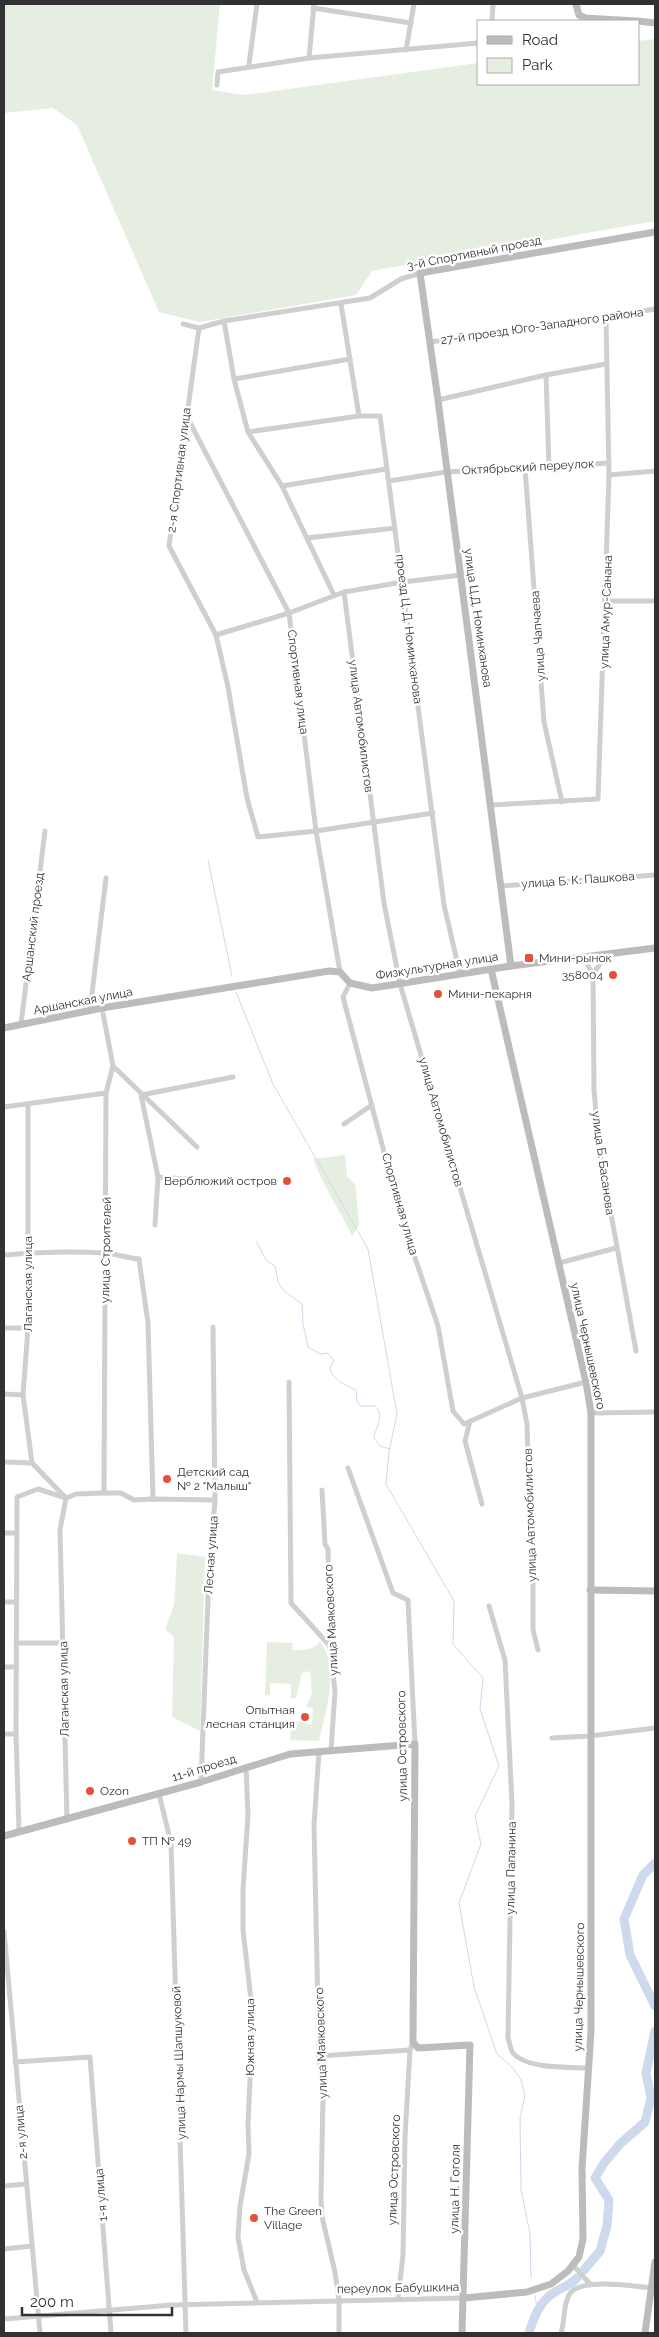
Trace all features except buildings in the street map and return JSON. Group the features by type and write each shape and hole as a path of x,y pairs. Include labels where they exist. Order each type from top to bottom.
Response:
{"street":[{"path":"249,64 257,4"},
{"path":"406,50 414,4"},
{"path":"492,20 493,4"},
{"path":"576,4 576,18 620,20"},
{"path":"309,58 313,6 410,23"},
{"path":"639,21 655,22"},
{"path":"217,85 218,72 309,58 477,43"},
{"name":"3-й Спортивный проезд","path":"183,324 199,328 224,321 342,304 370,298 401,278 655,232"},
{"name":"улица Ц.Д. Номинханова","path":"420,274 511,966"},
{"path":"248,432 359,416 342,304"},
{"name":"27-й проезд Юго-Западного района","path":"430,342 485,337 655,309"},
{"name":"улица Амур-Санана","path":"491,805 598,799 610,475 606,318"},
{"path":"224,321 234,379 248,432 282,486 334,594"},
{"name":"2-я Спортивная улица","path":"199,328 170,546 216,635 228,687 247,798 258,836 316,832"},
{"path":"234,379 350,359"},
{"path":"438,400 546,375 606,364"},
{"path":"546,375 549,467"},
{"name":"Спортивная улица","path":"186,415 289,613 316,832 340,972"},
{"name":"проезд Ц. Д. Номинханова","path":"359,416 380,416 444,905 460,974"},
{"name":"Октябрьский переулок","path":"389,480 446,472 609,463"},
{"name":"улица Чапчаева","path":"525,468 544,722 562,802"},
{"path":"282,486 386,469"},
{"name":"Октябрьский переулок","path":"610,475 655,471"},
{"path":"307,538 395,528"},
{"path":"216,635 289,613 334,594 403,582 460,575"},
{"name":"улица Автомобилистов","path":"344,592 384,903 400,984 522,1398 527,1424 528,1489 533,1531 533,1630 538,1650"},
{"path":"606,601 655,601"},
{"path":"316,832 433,813"},
{"name":"Аршанский проезд","path":"21,1024 45,831"},
{"name":"улица Б. К. Пашкова","path":"501,886 655,875"},
{"path":"90,1010 106,878"},
{"name":"Физкультурная улица","path":"350,983 372,988 511,966 655,948"},
{"path":"583,958 593,974 606,955"},
{"name":"улица Чернышевского","path":"491,969 586,1382 590,1413 591,2031 582,2169 583,2239"},
{"name":"Аршанская улица","path":"4,1028 90,1010 167,997 320,972 340,972"},
{"path":"340,972 350,983"},
{"name":"улица Б. Басанова","path":"593,974 594,1090 599,1148 636,1351"},
{"name":"Спортивная улица","path":"350,983 343,997 402,1216 438,1326 453,1411 467,1422"},
{"name":"улица Строителей","path":"102,1008 113,1066 106,1094 104,1493"},
{"path":"113,1066 197,1147"},
{"path":"141,1095 232,1077"},
{"path":"4,1107 106,1094"},
{"path":"141,1095 158,1177 156,1225"},
{"name":"Лаганская улица","path":"28,1105 28,1328 23,1395 32,1463"},
{"path":"344,1124 372,1105"},
{"path":"158,1177 201,1180"},
{"path":"559,1262 616,1248"},
{"path":"4,1255 28,1253 106,1253 125,1258 139,1258 148,1323 153,1499"},
{"name":"Лесная улица","path":"201,1782 209,1572 215,1500 213,1327"},
{"path":"4,1328 28,1328"},
{"path":"289,1382 291,1603 330,1646"},
{"path":"482,1504 465,1441 467,1422 522,1398 586,1382"},
{"path":"4,1394 23,1395"},
{"path":"590,1413 655,1412"},
{"path":"4,1462 32,1463 66,1498"},
{"name":"улица Островского","path":"348,1468 393,1593 408,1600 416,1744 414,2042 410,2050 405,2137 403,2255 398,2299"},
{"path":"19,1832 16,1734 17,1497 38,1489 66,1498 76,1494 120,1493 134,1500 215,1500"},
{"name":"улица Маяковского","path":"322,1490 325,1544 328,1549 330,1646 335,1692 331,1750"},
{"name":"Лаганская улица","path":"66,1498 60,1530 67,1820"},
{"path":"4,1533 16,1533"},
{"path":"590,1590 655,1591"},
{"path":"4,1602 16,1602"},
{"name":"улица Папанина","path":"490,1606 504,1660 511,1785 508,2038 512,2052 521,2060 539,2064 588,2068"},
{"path":"16,1643 63,1643"},
{"path":"4,1667 16,1667"},
{"path":"552,1738 590,1736 655,1728"},
{"path":"4,1734 16,1734"},
{"name":"11-й проезд","path":"4,1836 201,1782 290,1754 416,1744"},
{"name":"улица Маяковского","path":"319,1751 314,1825 324,2137 320,2168 322,2208 339,2300 339,2333"},
{"name":"Южная улица","path":"246,1767 248,1815 243,1890 243,1930 251,2000 249,2154 240,2206 238,2237 244,2270 257,2302"},
{"name":"улица Нармы Шапшуковой","path":"158,1794 171,1844 186,2333"},
{"name":"2-я улица","path":"4,1931 26,2184 40,2315 40,2333"},
{"name":"улица Н. Гоголя","path":"414,2042 418,2048 470,2046 462,2333"},
{"path":"320,2056 410,2050"},
{"name":"1-я улица","path":"15,2062 90,2057 111,2310 111,2333"},
{"path":"4,2186 26,2184"},
{"name":"переулок Бабушкина","path":"4,2319 186,2304 464,2298 527,2292 551,2284 573,2265 579,2257 583,2239"},
{"path":"4,2249 32,2246"},
{"path":"645,2333 655,2262"},
{"path":"573,2265 590,2284"},
{"path":"562,2331 569,2293 590,2284 618,2284 652,2288"}],"green space":[{"path":"4,4 220,4 212,90 244,95 477,63 477,85 639,85 639,41 655,39 655,221 372,271 356,295 200,322 159,312 77,125 53,108 4,113"},
{"path":"345,1155 347,1176 355,1184 357,1201 359,1225 352,1236 313,1159"},
{"path":"177,1553 205,1557 200,1731 172,1717 174,1637 165,1629 174,1605"},
{"path":"320,1641 326,1652 329,1664 330,1690 319,1741 290,1740 291,1722 296,1721 312,1725 313,1708 306,1707 312,1693 310,1671 302,1673 296,1698 291,1698 291,1684 270,1683 270,1695 265,1696 267,1642 293,1643 292,1650 300,1650 314,1647"}],"waterway":[{"path":"208,860 232,976"},
{"path":"236,992 273,1084 368,1249 397,1414 389,1452 386,1484 454,1601 453,1644 483,1678 480,1709 499,1766 475,1816 481,1844 459,1903 474,1987 497,2054 513,2068 521,2080 525,2095 520,2119 521,2189 530,2234 531,2278"},
{"path":"256,1241 266,1260 275,1266 278,1282 283,1290 302,1304 303,1324 308,1347 320,1354 328,1353 334,1361 330,1368 331,1372 340,1382 356,1390 357,1401 360,1406 375,1406 380,1417 374,1438 380,1446 390,1449"},
{"path":"655,1863 643,1875 624,1919 630,1955 655,2006"},
{"path":"584,2270 600,2251 607,2226 609,2200 595,2178 604,2163 620,2144 645,2122 651,2098 646,2073 655,2031"},
{"path":"577,2278 580,2274"},
{"path":"529,2333 535,2316 544,2301 577,2278"},
{"path":"535,2296 537,2308"}],"place":[{"name":"Мини-рынок","path":"529,958"},
{"name":"358004","path":"613,975"},
{"name":"Мини-пекарня","path":"438,994"},
{"name":"Верблюжий остров","path":"287,1181"},
{"name":"Детский сад № 2 \"Малыш\"","path":"167,1479"},
{"name":"Опытная лесная станция","path":"305,1717"},
{"name":"Ozon","path":"90,1791"},
{"name":"ТП № 49","path":"132,1841"},
{"name":"The Green Village","path":"254,2218"}]}
